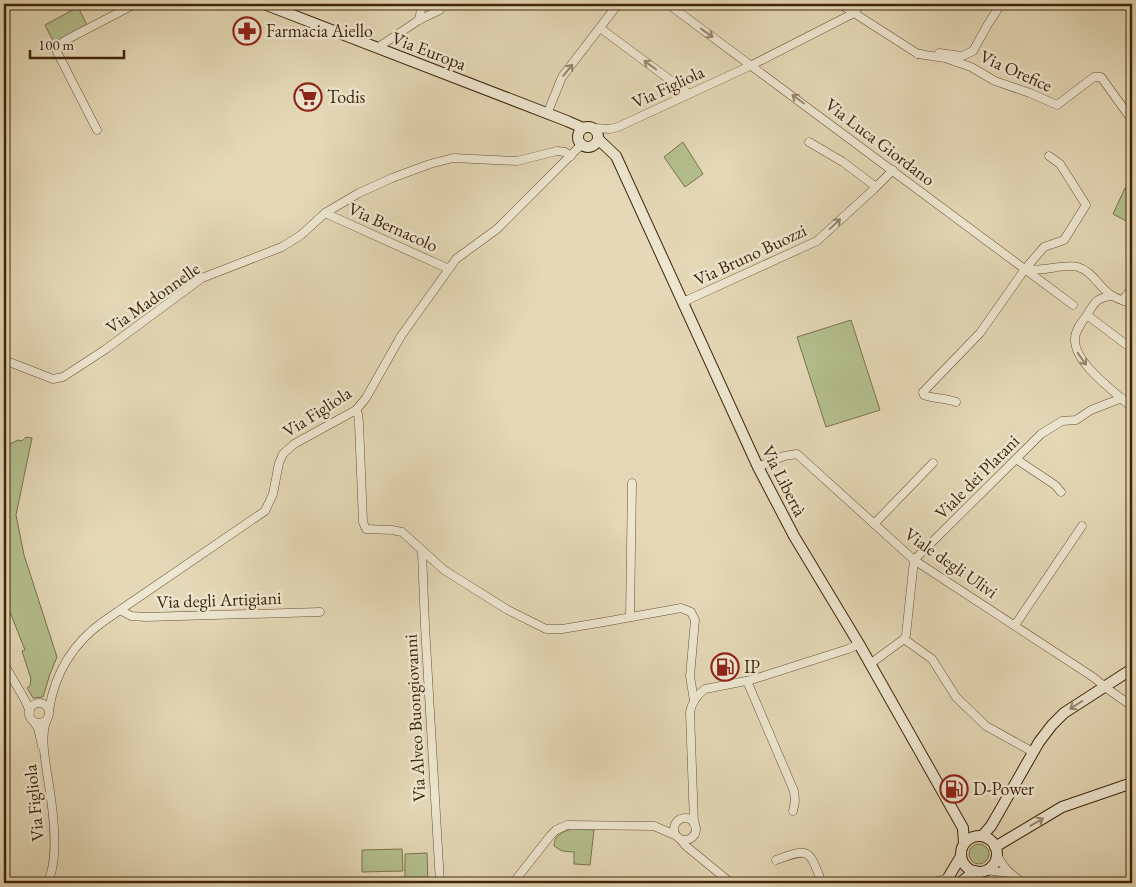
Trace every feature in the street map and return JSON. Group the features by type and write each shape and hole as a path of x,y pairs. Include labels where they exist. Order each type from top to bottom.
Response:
{"street":[{"path":"97,130 57,52 57,48 68,39 135,4"},
{"name":"Via Europa","path":"264,4 583,128"},
{"path":"419,20 422,4"},
{"path":"377,48 419,20 440,10 441,4"},
{"path":"547,114 562,78 618,4"},
{"name":"Via Luca Giordano","path":"668,4 1073,305"},
{"path":"840,4 918,54 934,52 962,56 973,51 1001,4"},
{"path":"854,13 861,4"},
{"name":"Via Figliola","path":"594,128 610,129 618,127 752,65 854,13"},
{"path":"600,28 690,94"},
{"name":"Via Orefice","path":"918,54 945,58 971,67 995,81 1057,105 1094,76 1098,76 1101,77 1132,120"},
{"path":"588,126 594,128 598,133 598,139 592,146 582,144 578,136 583,128 588,126"},
{"name":"Via Libertà","path":"598,139 616,156 758,467 794,536 859,644 963,828 964,844"},
{"path":"809,142 843,162 876,188"},
{"name":"Via Figliola","path":"48,710 57,676 77,645 91,630 265,510 274,494 283,454 294,444 356,410 366,398 401,336 456,259 497,229 582,144"},
{"name":"Via Madonnelle","path":"4,360 52,379 63,378 106,349 202,278 282,246 301,235 325,212 359,193 430,164 453,158 517,161 557,151 565,152 571,156"},
{"path":"956,402 949,399 929,397 924,395 923,392 980,333 1025,269 1044,247 1064,240 1086,205 1060,164 1049,156"},
{"name":"Via Bruno Buozzi","path":"683,302 817,241 876,188 893,170"},
{"name":"Via Bernacolo","path":"325,212 449,268"},
{"path":"1025,269 1037,271 1078,267 1089,273 1112,296 1132,304"},
{"path":"1095,280 1098,291 1075,338 1079,357 1132,408"},
{"path":"1123,300 1132,288"},
{"path":"1094,302 1099,298 1112,296"},
{"path":"1087,315 1132,350"},
{"name":"Viale dei Platani","path":"914,560 1041,434 1062,421 1076,420 1091,410 1122,398"},
{"path":"356,410 359,423 364,527 366,529 398,530 422,552 462,582 540,628 562,629 681,608 691,612 695,620 690,676 694,701"},
{"name":"Viale degli Ulivi","path":"758,467 784,456 797,454 914,560 1093,677 1132,706"},
{"path":"1016,458 1061,492"},
{"path":"874,524 933,463"},
{"path":"630,617 632,483"},
{"path":"1015,625 1082,526"},
{"name":"Via Alveo Buongiovanni","path":"422,552 440,883"},
{"path":"870,664 904,639 906,635 914,560"},
{"name":"Via degli Artigiani","path":"120,610 130,616 146,617 320,612"},
{"path":"904,639 932,659 956,697 986,726 1033,752"},
{"path":"698,855 694,834 690,712 699,694 705,689 747,681 859,644"},
{"path":"4,664 25,700 33,721 38,728 43,748"},
{"path":"930,883 946,880 961,856 967,840 980,836 990,826 1033,752 1064,713 1132,669"},
{"path":"747,681 794,791 793,811"},
{"path":"30,712 38,704 51,696"},
{"path":"25,700 38,704 48,710 47,719 42,723 33,721"},
{"name":"Via Figliola","path":"47,719 43,748 50,795 54,844 53,866 47,883"},
{"path":"986,870 994,863 996,850 1062,806 1132,783"},
{"path":"694,801 674,828 678,837 731,883"},
{"path":"513,883 551,835 566,825 654,826 690,820 694,824"},
{"path":"654,826 686,840 694,834"},
{"path":"963,828 988,838 996,850 1002,865 1009,873 1024,883"},
{"path":"776,860 798,852 805,853 810,857 822,883"},
{"path":"961,856 965,865 975,871"},
{"path":"960,883 975,871 986,870 1009,873"}],"green space":[{"path":"78,7 87,25 54,43 45,25"},
{"path":"683,142 703,174 685,187 664,157"},
{"path":"1125,188 1132,191 1132,213 1128,222 1113,214"},
{"path":"851,320 880,410 826,427 797,337"},
{"path":"26,437 32,438 16,515 24,555 57,657 43,697 33,698 27,688 30,686 31,679 22,651 25,650 4,597 4,447 18,440 22,441"},
{"path":"572,829 594,830 590,865 574,864 574,852 562,851 554,846 558,836"},
{"path":"979,844 986,847 989,854 986,861 979,864 972,861 969,854 972,847"},
{"path":"402,849 403,871 362,872 362,850"},
{"path":"427,853 428,883 405,883 405,854"}],"place":[{"name":"Farmacia Aiello","path":"247,31"},
{"name":"Todis","path":"308,97"},
{"name":"IP","path":"725,667"},
{"name":"D-Power","path":"954,789"}]}
